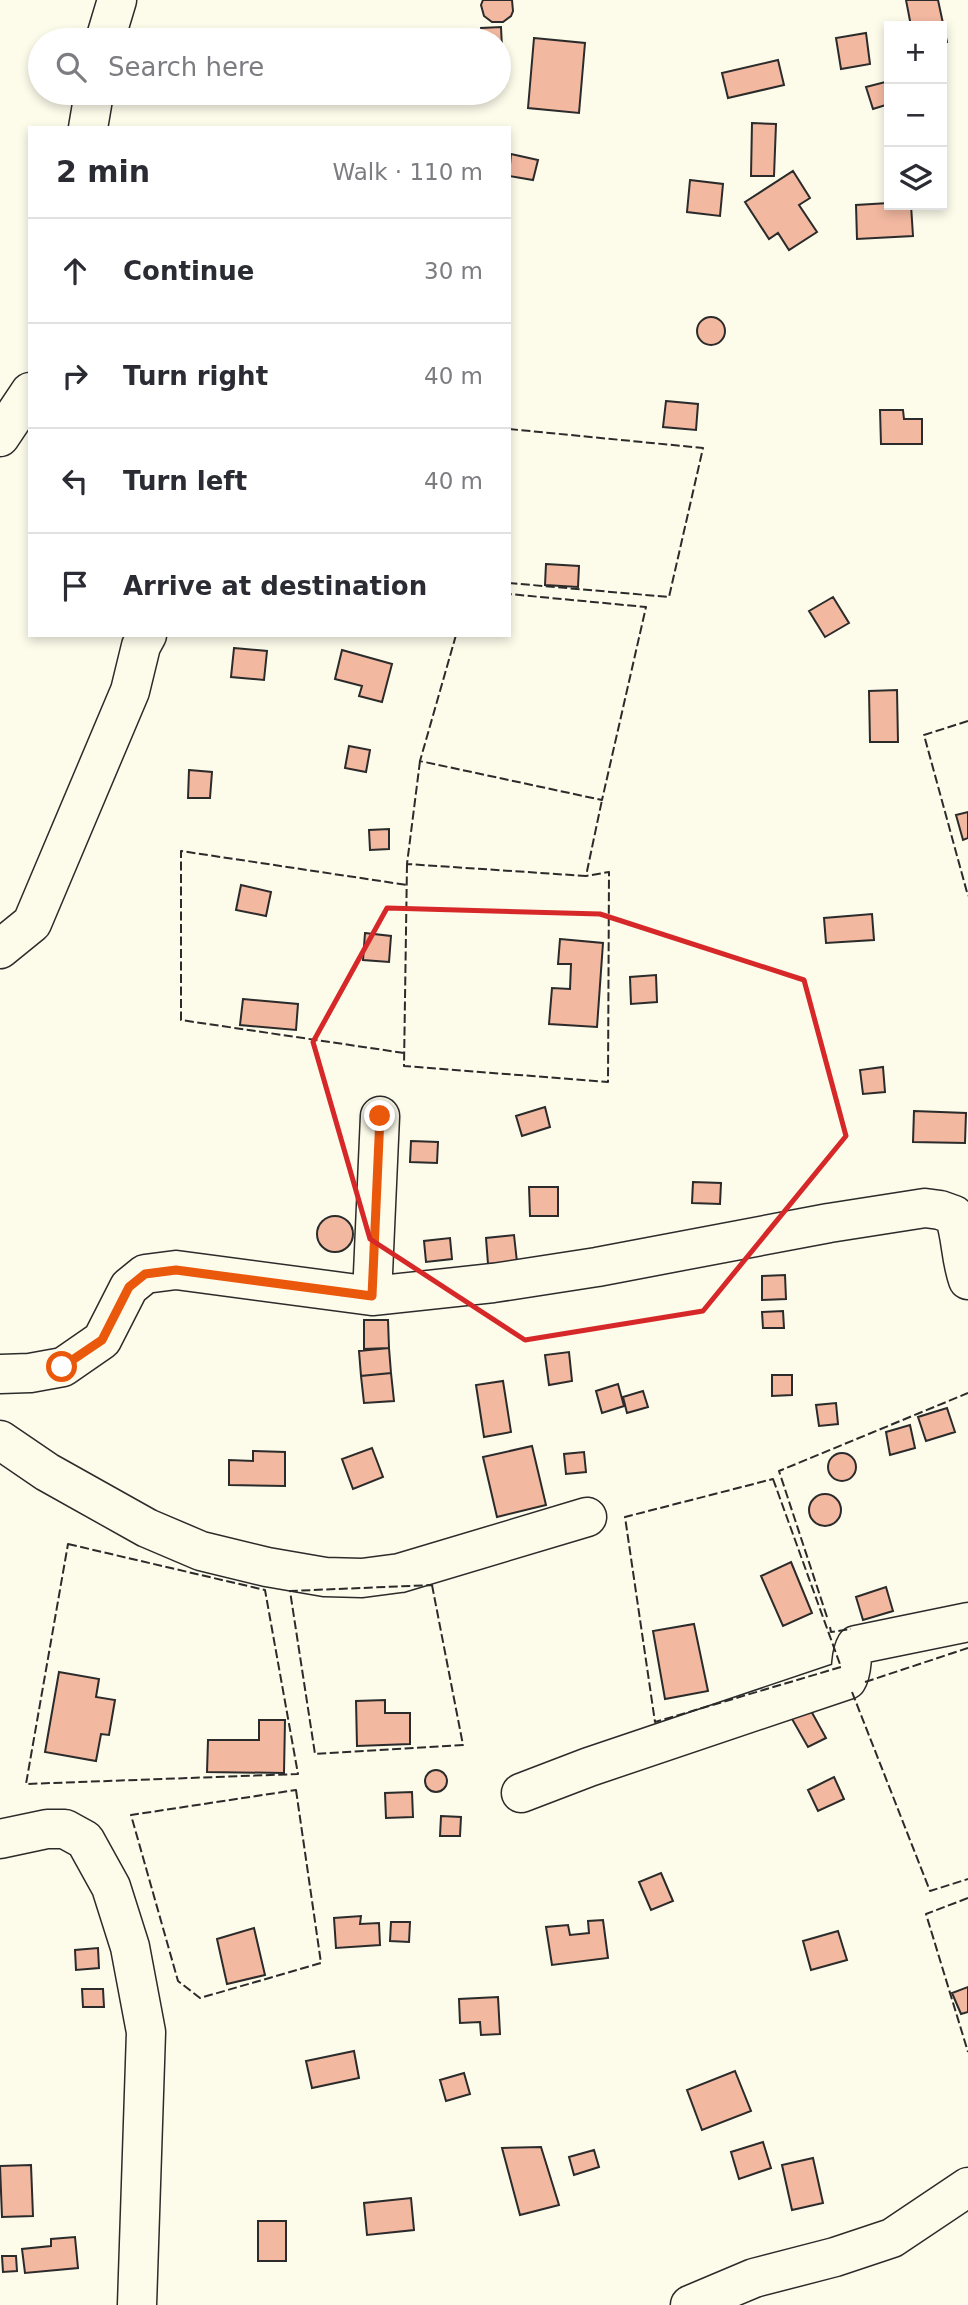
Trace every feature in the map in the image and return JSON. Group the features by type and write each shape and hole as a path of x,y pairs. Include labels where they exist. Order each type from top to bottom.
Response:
{"street":[{"path":"109,28 117,0"},
{"path":"88,126 92,105"},
{"path":"0,438 28,395"},
{"path":"0,949 32,923 131,691 141,646 146,637"},
{"path":"372,1296 380,1116"},
{"path":"0,1374 30,1373 62,1367 102,1340 129,1287 145,1274 176,1270 372,1296 493,1283 597,1267 829,1223 925,1209 954,1215 961,1235 961,1261 968,1280"},
{"path":"0,1440 47,1472 147,1528 201,1550 267,1567 325,1577 362,1578 400,1573 587,1517"},
{"path":"521,1793 589,1767 847,1681 856,1645 968,1622"},
{"path":"0,1839 65,1829 85,1840 111,1887 130,1947 146,2032 137,2305"},
{"path":"690,2305 754,2278 835,2257 892,2238 968,2187"}],"highlighted area":[{"path":"387,908 600,914 804,980 846,1136 703,1311 525,1340 370,1239 313,1042"}],"building":[{"path":"483,0 512,0 511,16 503,22 492,22 484,16 481,5"},
{"path":"906,0 938,0 942,21 910,21"},
{"path":"866,33 870,64 841,69 836,38"},
{"path":"534,38 585,43 579,113 528,108"},
{"path":"778,60 784,85 728,98 722,73"},
{"path":"884,82 884,106 873,109 866,87"},
{"path":"752,123 776,124 774,176 751,176"},
{"path":"511,154 538,160 533,180 511,176"},
{"path":"793,171 810,198 799,205 817,232 789,250 778,233 769,239 745,202"},
{"path":"690,180 723,184 720,216 687,212"},
{"path":"884,203 884,210 911,210 913,236 857,239 856,205"},
{"path":"711,317 721,321 725,331 721,341 711,345 701,341 697,331 701,321"},
{"path":"666,401 698,404 696,430 663,427"},
{"path":"880,410 903,410 904,419 922,419 922,444 881,444"},
{"path":"546,564 579,566 578,587 545,585"},
{"path":"833,597 849,623 825,637 809,611"},
{"path":"234,648 267,651 264,680 231,677"},
{"path":"342,650 392,664 382,702 359,696 362,686 335,679"},
{"path":"897,690 898,742 870,742 869,691"},
{"path":"349,746 370,750 366,772 345,768"},
{"path":"189,770 212,772 210,798 188,798"},
{"path":"968,812 968,838 963,840 956,815"},
{"path":"389,829 389,849 370,850 369,830"},
{"path":"241,885 271,892 266,916 236,910"},
{"path":"872,914 874,940 826,943 824,918"},
{"path":"365,933 391,936 389,962 363,960"},
{"path":"560,939 603,943 597,1027 549,1024 552,988 570,989 571,964 558,964"},
{"path":"656,975 657,1002 631,1004 630,977"},
{"path":"243,999 298,1004 296,1030 240,1025"},
{"path":"883,1067 885,1092 863,1094 860,1070"},
{"path":"545,1107 550,1127 522,1136 516,1116"},
{"path":"914,1111 966,1113 965,1143 913,1142"},
{"path":"411,1141 438,1142 437,1163 410,1162"},
{"path":"693,1182 721,1183 720,1204 692,1203"},
{"path":"529,1187 558,1187 558,1216 530,1216"},
{"path":"335,1216 347,1222 353,1234 347,1246 335,1252 323,1246 317,1234 323,1222"},
{"path":"514,1235 517,1262 488,1264 486,1238"},
{"path":"450,1238 452,1259 426,1262 424,1241"},
{"path":"785,1275 786,1299 762,1300 762,1276"},
{"path":"783,1311 784,1328 763,1328 762,1312"},
{"path":"364,1320 388,1320 389,1348 364,1349"},
{"path":"389,1348 391,1373 361,1376 359,1351"},
{"path":"569,1352 572,1381 549,1385 545,1355"},
{"path":"391,1373 394,1401 364,1403 361,1376"},
{"path":"772,1375 792,1375 792,1395 772,1396"},
{"path":"503,1381 511,1432 484,1437 476,1385"},
{"path":"618,1384 624,1406 602,1413 596,1391"},
{"path":"643,1391 648,1407 627,1413 623,1397"},
{"path":"836,1403 838,1424 819,1426 816,1405"},
{"path":"947,1408 955,1432 926,1441 918,1417"},
{"path":"910,1425 915,1448 890,1455 886,1432"},
{"path":"532,1446 546,1505 497,1517 483,1457"},
{"path":"372,1448 383,1477 353,1489 342,1459"},
{"path":"253,1451 285,1452 285,1486 229,1485 229,1460 253,1461"},
{"path":"584,1452 586,1472 566,1474 564,1454"},
{"path":"842,1453 852,1457 856,1467 852,1477 842,1481 832,1477 828,1467 832,1457"},
{"path":"825,1494 836,1499 841,1510 836,1521 825,1526 814,1521 809,1510 814,1499"},
{"path":"791,1562 812,1613 783,1626 761,1576"},
{"path":"886,1587 893,1611 863,1620 856,1597"},
{"path":"694,1624 708,1691 665,1699 653,1631"},
{"path":"59,1672 99,1679 96,1697 115,1700 109,1735 101,1734 96,1761 45,1752"},
{"path":"385,1700 385,1713 410,1713 410,1744 357,1746 356,1701"},
{"path":"810,1709 826,1738 808,1747 792,1719"},
{"path":"259,1720 285,1720 284,1773 207,1772 208,1740 259,1740"},
{"path":"436,1770 444,1773 447,1781 444,1789 436,1792 428,1789 425,1781 428,1773"},
{"path":"834,1777 844,1799 818,1811 808,1790"},
{"path":"412,1792 413,1817 386,1818 385,1793"},
{"path":"441,1816 461,1817 460,1836 440,1836"},
{"path":"661,1873 673,1901 651,1910 639,1882"},
{"path":"361,1916 360,1924 379,1923 380,1945 336,1948 334,1918"},
{"path":"603,1920 608,1958 552,1965 546,1927 568,1925 570,1935 589,1933 588,1921"},
{"path":"391,1922 410,1922 409,1942 390,1941"},
{"path":"254,1928 265,1975 227,1984 217,1939"},
{"path":"838,1931 847,1960 811,1970 803,1941"},
{"path":"98,1948 99,1968 76,1970 75,1950"},
{"path":"968,1987 968,2012 961,2014 952,1993"},
{"path":"82,1989 103,1989 104,2007 83,2007"},
{"path":"498,1997 500,2034 481,2035 480,2022 460,2023 459,1999"},
{"path":"354,2051 359,2078 312,2088 306,2061"},
{"path":"735,2071 751,2111 702,2130 687,2090"},
{"path":"464,2073 470,2094 446,2101 440,2080"},
{"path":"763,2142 771,2168 739,2179 731,2152"},
{"path":"541,2147 559,2205 520,2215 502,2148"},
{"path":"594,2150 599,2167 574,2175 569,2157"},
{"path":"813,2158 823,2203 792,2210 782,2165"},
{"path":"31,2165 33,2216 2,2217 0,2166"},
{"path":"411,2198 414,2230 367,2235 364,2203"},
{"path":"258,2221 286,2221 286,2261 258,2261"},
{"path":"75,2237 78,2268 25,2273 22,2249 51,2246 51,2239"},
{"path":"2,2256 16,2256 17,2271 3,2272"}],"fence":[{"path":"511,429 703,448 669,597 511,583"},
{"path":"455,637 420,761 602,800 646,607 511,594"},
{"path":"968,721 924,735 968,896"},
{"path":"420,761 407,864 586,876 602,800"},
{"path":"404,1053 181,1020 181,851 407,885"},
{"path":"407,864 404,1066 608,1082 609,872 586,876"},
{"path":"827,1617 779,1471 968,1393"},
{"path":"773,1479 841,1667 655,1722 625,1517 773,1479"},
{"path":"68,1544 265,1590 298,1774 26,1784 68,1544"},
{"path":"432,1585 463,1745 315,1754 290,1591 432,1585"},
{"path":"830,1627 831,1632 851,1629"},
{"path":"865,1682 968,1648"},
{"path":"852,1692 930,1891 968,1879"},
{"path":"296,1790 321,1963 200,1998 178,1981 131,1815 296,1790"},
{"path":"968,1898 926,1914 968,2052"}],"route":[{"path":"62,1367 102,1340 129,1287 145,1274 176,1270 372,1296 380,1116"}]}
